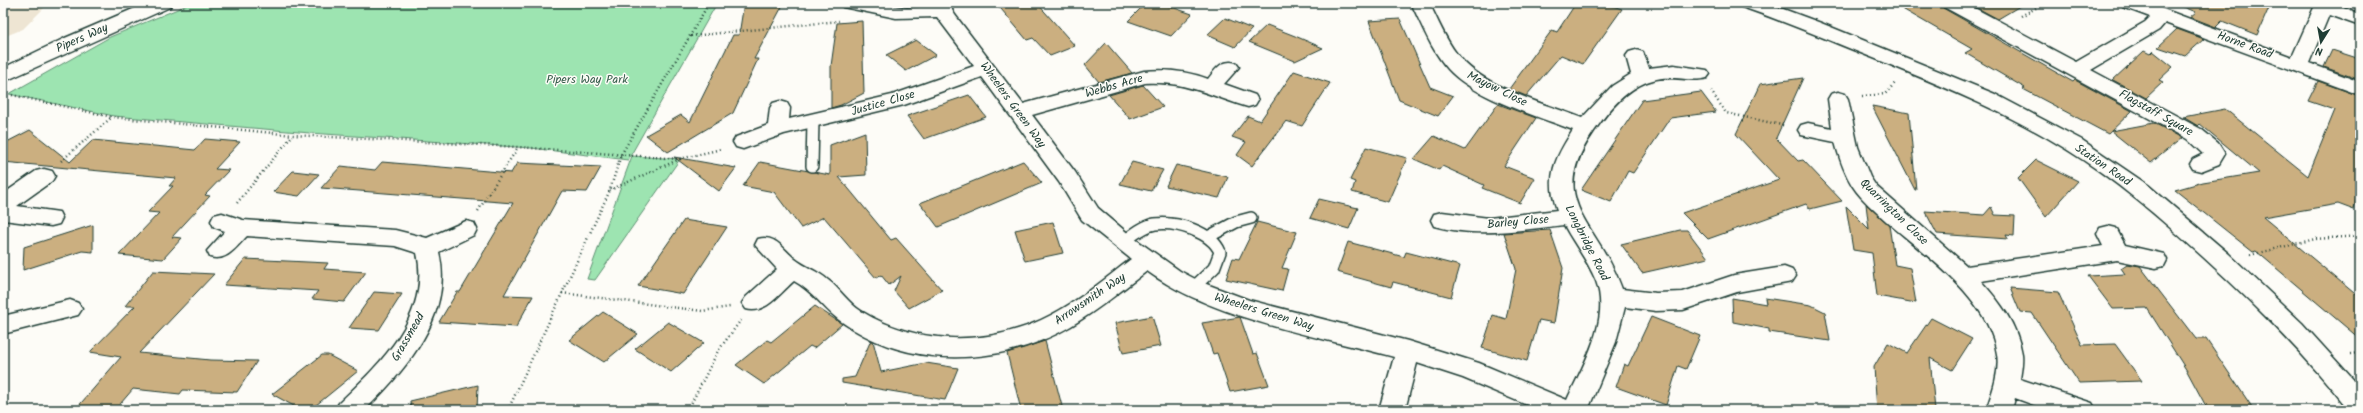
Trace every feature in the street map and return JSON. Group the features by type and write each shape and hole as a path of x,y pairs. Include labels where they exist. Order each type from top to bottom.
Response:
{"street":[{"name":"Pipers Way","path":"4,85 66,45 163,3"},
{"path":"850,3 907,15 944,7"},
{"name":"Mayow Close","path":"1420,3 1450,59 1465,74 1491,88 1585,127"},
{"name":"Station Road","path":"1749,3 1777,9 1952,83 2052,131 2109,166 2144,192 2230,268 2320,355 2360,405"},
{"name":"Flagstaff Square","path":"1951,3 2078,70 2204,141 2214,154 2212,159 2201,164"},
{"name":"Horne Road","path":"2130,3 2299,64 2360,89"},
{"path":"2299,64 2325,5 2360,20"},
{"name":"Wheelers Green Way","path":"944,7 986,69 1067,177 1090,214 1146,260 1193,288 1244,308 1408,351 1470,370 1565,410"},
{"path":"2078,70 2152,26 2161,15"},
{"name":"Longbridge Road","path":"1576,410 1609,327 1612,314 1612,297 1601,268 1572,216 1566,201 1562,176 1571,152 1585,127 1638,65 1700,74"},
{"path":"1212,86 1229,67"},
{"name":"Justice Close","path":"743,142 778,129 897,100 986,69"},
{"name":"Webbs Acre","path":"1018,112 1081,96 1144,77 1175,76 1212,86 1248,100"},
{"name":"Quarrington Close","path":"1838,99 1844,137 1854,169 1864,185 1962,275 1994,311 2001,325 2010,354 2008,385 1999,410"},
{"path":"778,129 780,108"},
{"path":"1808,130 1844,137"},
{"path":"3,205 44,176"},
{"path":"3,212 51,218"},
{"name":"Barley Close","path":"1442,220 1489,226 1572,216"},
{"path":"218,251 232,224 395,238 417,243 427,248 466,229"},
{"path":"1962,275 2113,243 2156,260"},
{"name":"Arrowsmith Way","path":"766,245 792,269 818,284 850,316 866,326 904,341 931,347 953,349 998,344 1048,327 1102,293 1146,260"},
{"name":"Grassmead","path":"348,410 381,378 403,348 421,317 430,296 433,277 432,259 427,248"},
{"path":"754,303 792,269"},
{"path":"1612,297 1656,302 1683,301 1709,294 1734,284 1784,276"},
{"path":"3,325 70,308"},
{"path":"1392,410 1408,351"},
{"path":"2008,385 2057,403 2082,410"}],"lane":[{"path":"812,166 813,121"},
{"path":"1208,237 1236,222 1251,218"},
{"path":"1123,242 1145,227 1158,223 1180,226 1208,237 1217,245 1220,252 1217,261 1209,273 1193,288"}],"path":[{"path":"508,410 610,190 621,155 710,3"},
{"path":"690,36 867,18 878,10"},
{"path":"1700,74 1726,113 1808,130"},
{"path":"1838,99 1885,94 1901,78"},
{"path":"4,85 112,117 293,135 518,147 680,159"},
{"path":"44,176 112,117"},
{"path":"232,224 293,135"},
{"path":"610,190 680,159 743,142"},
{"path":"466,229 518,147"},
{"path":"2230,268 2251,254 2286,245 2315,239 2360,236"},
{"path":"562,293 702,311 754,303"},
{"path":"688,410 718,351 754,303"}],"shaded area":[{"path":"3,3 49,3 23,29 3,37"}],"green space":[{"name":"Pipers Way Park","path":"192,3 717,3 628,160 531,148 310,133 114,116 9,94 110,37"},
{"path":"632,156 680,159 595,280 587,279"}],"building":[{"path":"744,3 784,3 754,59 758,59 733,113 668,152 646,135 681,115 690,122 733,35 739,35"},
{"path":"996,3 1037,3 1075,46 1050,56 1033,38 1027,40"},
{"path":"1146,3 1160,3 1192,14 1171,36 1128,21"},
{"path":"1576,3 1603,3 1622,9 1583,64 1561,55 1526,96 1509,89 1552,30 1557,32"},
{"path":"1892,3 1941,3 1943,8 2073,82 2075,80 2132,111 2108,134 2023,89 2025,88 1965,53 1972,49"},
{"path":"1968,3 2025,3 1998,19"},
{"path":"2179,3 2271,3 2257,35 2222,21 2216,27 2190,17 2196,12 2179,5"},
{"path":"1225,18 1252,29 1235,47 1207,35"},
{"path":"1400,19 1430,87 1453,96 1438,116 1399,100 1369,21"},
{"path":"862,21 864,93 841,105 831,108 831,66 837,23"},
{"path":"1267,25 1323,48 1295,61 1249,42"},
{"path":"2177,29 2204,39 2185,56 2158,47"},
{"path":"916,40 936,55 906,71 886,55"},
{"path":"1106,43 1132,73 1099,82 1085,65"},
{"path":"2332,50 2360,59 2360,80 2324,67"},
{"path":"2144,51 2150,54 2153,51 2173,67 2159,80 2163,82 2146,98 2113,80"},
{"path":"1294,71 1330,83 1302,126 1286,121 1252,166 1237,155 1246,142 1232,137 1248,116 1260,121"},
{"path":"1803,78 1776,138 1798,161 1803,160 1842,201 1810,209 1806,204 1708,239 1682,213 1779,180 1736,134 1760,84"},
{"path":"2318,81 2360,96 2360,182 2354,210 2338,204 2263,217 2360,298 2360,339 2256,251 2253,252 2175,190 2203,182 2259,173 2200,124 2198,126 2183,117 2225,109 2308,176 2335,110 2308,101"},
{"path":"1143,85 1163,107 1130,119 1109,95"},
{"path":"1701,92 1716,112 1670,118 1633,173 1628,171 1611,202 1581,190 1642,100"},
{"path":"969,95 986,117 924,139 907,116"},
{"path":"1498,104 1536,118 1504,166 1535,178 1520,203 1482,188 1484,185 1442,166 1439,170 1414,159 1434,136 1465,150"},
{"path":"1872,106 1909,113 1916,190 1915,190"},
{"path":"2154,123 2182,138 2151,163 2111,131"},
{"path":"30,130 70,162 93,140 195,150 205,139 240,142 215,169 229,170 205,195 210,196 172,237 182,238 163,259 119,255 159,213 148,212 173,186 169,186 176,178 3,162 3,144"},
{"path":"865,132 866,175 839,177 891,240 896,238 942,290 909,308 894,291 901,276 889,285 881,275 876,278 824,217 801,228 774,192 743,186 760,162 830,175 830,145"},
{"path":"1366,147 1407,158 1388,202 1352,192 1355,182 1350,180"},
{"path":"674,157 736,168 719,191"},
{"path":"2036,160 2078,181 2046,217 2018,178"},
{"path":"1023,161 1042,183 938,227 920,203"},
{"path":"382,162 511,173 517,163 601,167 587,192 562,191 504,295 533,296 516,327 439,322 457,292 460,292 513,203 321,188 341,166 375,170"},
{"path":"1132,162 1163,170 1151,191 1120,184"},
{"path":"1176,165 1228,177 1219,198 1166,186"},
{"path":"293,171 319,174 299,196 273,192"},
{"path":"1319,199 1358,208 1349,229 1310,218"},
{"path":"1866,204 1889,225 1895,265 1910,268 1916,303 1877,296 1872,253 1853,250 1846,206 1869,229"},
{"path":"1991,207 1995,215 2015,216 2014,236 2006,235 2008,239 1937,234 1925,211 1984,215"},
{"path":"684,220 727,227 683,294 638,286"},
{"path":"1053,222 1063,253 1025,261 1015,230"},
{"path":"1257,222 1297,232 1282,268 1288,269 1282,291 1226,279 1233,258 1239,259"},
{"path":"93,225 93,252 82,251 23,270 24,247"},
{"path":"1550,230 1563,268 1554,323 1539,320 1527,361 1482,348 1493,315 1506,319 1516,269 1504,233"},
{"path":"1680,230 1687,230 1708,258 1642,273 1621,244"},
{"path":"1348,242 1404,257 1406,252 1460,266 1451,297 1393,282 1391,287 1337,272"},
{"path":"245,259 328,263 324,269 366,272 344,302 312,299 318,291 224,285"},
{"path":"2127,264 2140,266 2196,339 2206,339 2254,410 2208,410 2187,371 2147,308 2113,309 2088,276 2125,274 2121,268"},
{"path":"153,271 214,274 139,353 210,360 257,361 237,392 183,390 180,394 133,389 115,410 75,410 121,357 90,352 135,306 125,306"},
{"path":"2010,288 2058,292 2082,345 2115,344 2142,381 2079,383 2032,313 2020,312"},
{"path":"374,292 402,294 379,330 349,328"},
{"path":"1732,298 1766,304 1765,298 1811,305 1825,312 1830,341 1769,332 1769,329 1733,322"},
{"path":"815,306 842,324 814,348 810,346 764,384 736,365 767,340 771,342"},
{"path":"603,312 638,334 604,362 569,340"},
{"path":"1152,316 1161,346 1123,353 1115,323"},
{"path":"1240,317 1253,354 1257,353 1269,385 1230,392 1217,353 1213,354 1202,323"},
{"path":"1651,317 1700,336 1686,369 1678,366 1666,405 1616,387 1624,364 1628,366"},
{"path":"1931,318 1972,339 1952,370 1930,358 1935,410 1877,410 1874,367 1888,343 1907,353"},
{"path":"668,322 704,343 671,372 635,349"},
{"path":"871,340 873,341 881,372 926,363 958,368 945,400 842,383 842,379 855,377"},
{"path":"1045,341 1063,410 1021,410 1007,353"},
{"path":"322,355 328,355 358,371 310,410 301,410 272,394"},
{"path":"478,385 477,410 411,410 410,401"}]}
